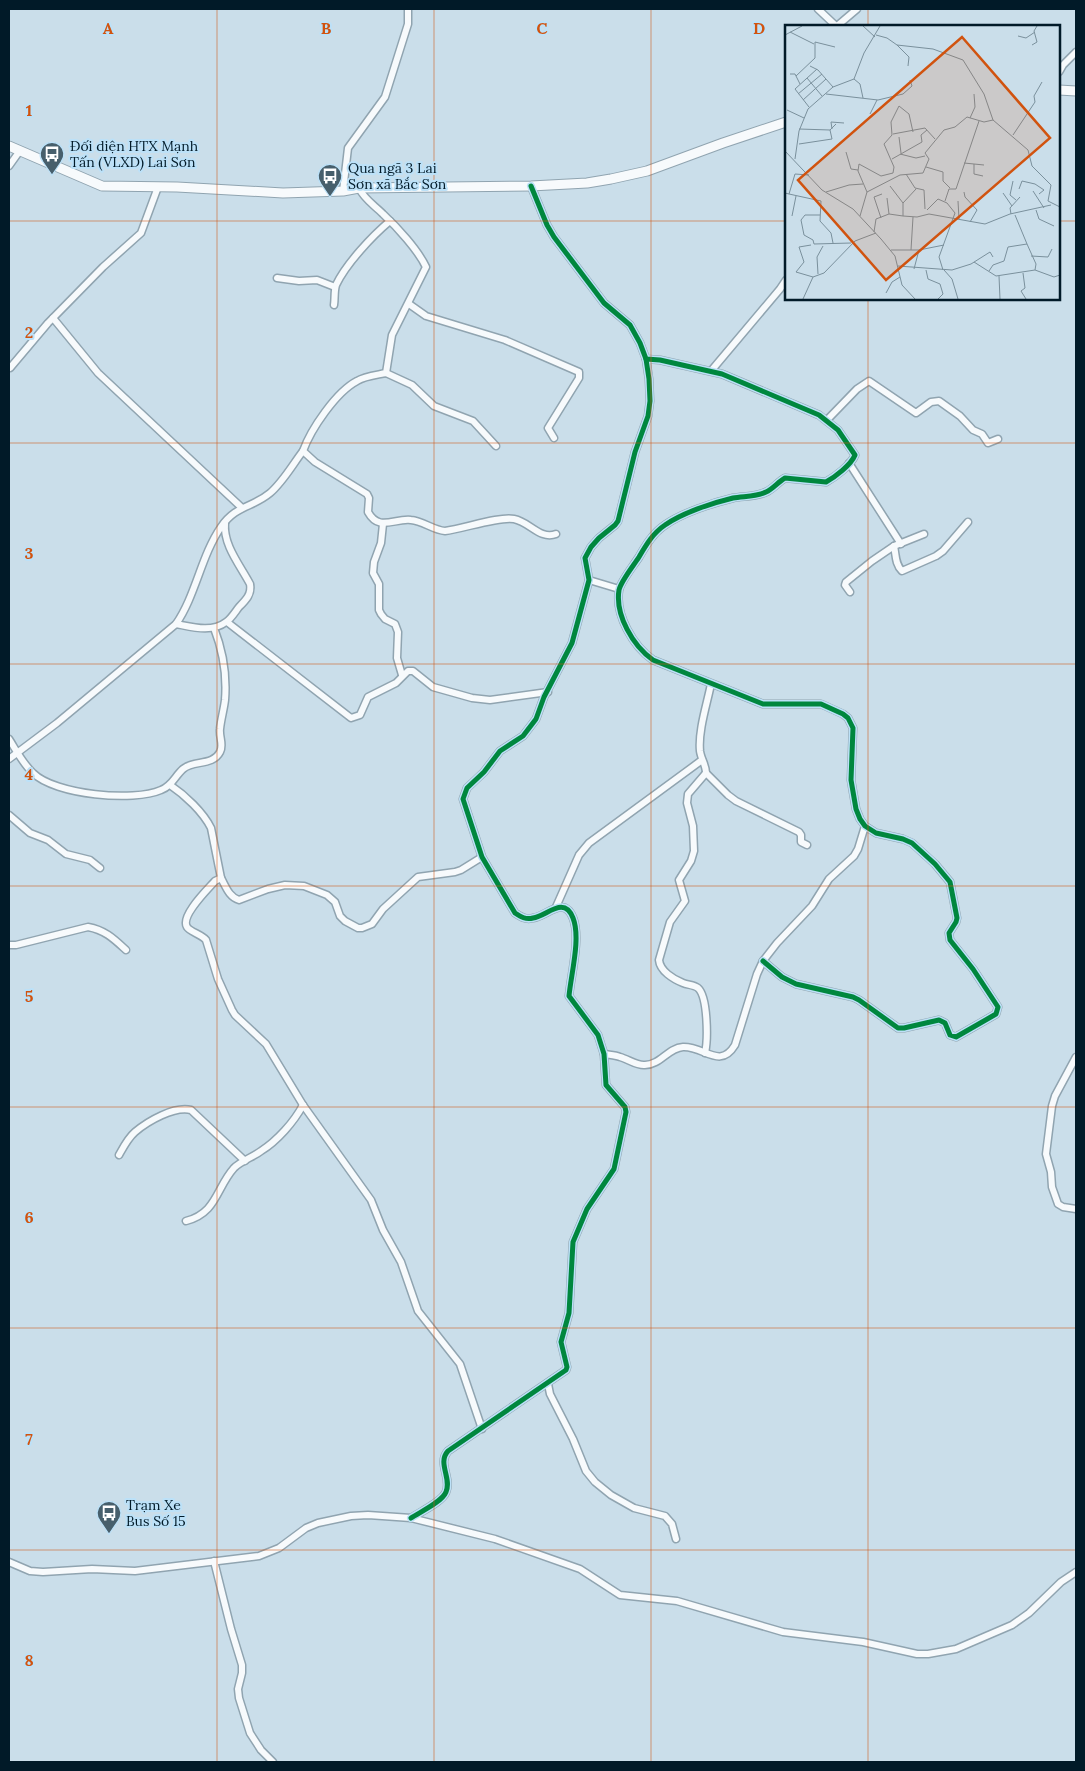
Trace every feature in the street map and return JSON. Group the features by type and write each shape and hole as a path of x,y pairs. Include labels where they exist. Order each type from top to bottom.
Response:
{"street":[{"path":"343,191 348,148 386,97 408,24 408,9"},
{"path":"818,9 836,25"},
{"path":"838,25 857,9"},
{"path":"1060,70 1076,52"},
{"path":"1060,90 1076,91"},
{"path":"9,146 19,152 102,186 283,193 343,191 359,188 531,186 587,183 628,176 785,122"},
{"path":"9,166 19,152"},
{"path":"412,1518 441,1499 446,1492 447,1484 443,1461 444,1455 448,1451 564,1373 567,1367 561,1342 569,1313 573,1242 587,1209 614,1169 626,1112 625,1106 606,1085 604,1054 598,1035 569,996 575,925 571,913 562,907 556,907 535,918 522,918 515,913 482,858 463,804 464,793 500,750 523,736 536,719 572,643 589,580 585,558 599,538 615,526 618,520 635,452 648,416 650,401 646,359 634,332 630,325 604,304 554,236 547,225 531,186"},
{"path":"9,375 9,367 53,318 103,267 141,233 158,187"},
{"path":"359,188 365,198 390,221 426,267 392,335 386,373"},
{"path":"334,305 335,287 353,260 390,221"},
{"path":"276,278 299,281 316,280 335,287"},
{"path":"711,371 785,282"},
{"path":"409,304 426,316 505,340 578,372 579,378 548,428 554,438"},
{"path":"53,318 98,373 241,507"},
{"path":"646,359 660,360 711,371 758,388 819,415 838,430 855,455 850,463 826,482 784,478 768,491 733,498 674,519 656,532 649,540 619,589 623,620 629,634 645,654 653,660 711,684 764,704 820,704 848,718 853,728 852,786 856,809 865,826 876,833 912,843 947,878 951,886 957,918 949,936 998,1007 996,1014 956,1037 950,1035 945,1023 939,1020 898,1028 853,997 796,984 782,977 763,961"},
{"path":"9,759 58,723 176,624 224,523 241,507 249,505 270,493 303,451 307,440 320,420 345,391 358,380 386,373 412,385 434,406 473,422 496,446"},
{"path":"827,420 856,389 869,381 916,413 931,402 939,401 960,416 973,430 982,434 988,443 998,439"},
{"path":"303,451 315,462 367,494 369,498 368,512 376,521 383,524 412,520 446,531 513,518 549,537 556,534"},
{"path":"850,463 898,545 897,563 898,567 902,570 943,551 968,522"},
{"path":"176,624 214,628 227,622 248,597 251,590 250,584 228,543 224,532 224,523"},
{"path":"383,524 381,543 372,573 379,584 381,614 385,619 395,624 398,632 398,658 402,675"},
{"path":"850,592 845,585 846,582 872,561 898,545 924,534"},
{"path":"589,580 619,589"},
{"path":"227,622 351,718 360,715 368,697 396,683 408,671 413,671 433,687 466,697 490,700 548,692"},
{"path":"9,739 33,774 58,787 123,797 161,790 170,785 183,769 210,760 220,752 222,746 220,732 225,701 224,663 214,628"},
{"path":"711,684 701,738 702,760 706,773 728,795 799,832 801,842 807,845"},
{"path":"556,907 578,855 590,843 702,760"},
{"path":"706,773 688,794 687,803 693,826 693,856 679,880 685,901 670,922 658,960 659,965 666,972 682,983 696,987 703,995 707,1036 706,1053"},
{"path":"170,785 178,790 208,821 221,878 233,898 239,900 285,885 304,886 327,895 334,902 340,916 358,928 372,924 383,909 418,877 455,872 482,858"},
{"path":"9,815 30,833 48,840 66,854 90,860 100,868"},
{"path":"604,1054 647,1066 654,1064 677,1048 690,1048 722,1057 728,1054 735,1045 757,974 763,961 776,943 808,911 829,879 854,856 865,826"},
{"path":"221,878 215,881 187,914 185,924 188,928 202,935 206,940 218,979 235,1015 266,1044 303,1105 371,1200 385,1235 404,1269 418,1311 460,1364 482,1429"},
{"path":"9,945 16,945 88,927 100,929 110,935 126,950"},
{"path":"1076,1057 1054,1096 1046,1154 1051,1172 1052,1187 1058,1204 1076,1209"},
{"path":"186,1221 204,1213 213,1203 233,1170 270,1144 296,1118 303,1105"},
{"path":"119,1155 126,1142 145,1125 174,1111 185,1109 191,1110 244,1161"},
{"path":"548,1384 550,1394 573,1439 586,1471 595,1482 611,1495 634,1508 664,1516 672,1524 676,1539"},
{"path":"9,1562 30,1571 43,1572 92,1569 136,1571 269,1553 306,1528 318,1523 351,1516 368,1515 412,1518 495,1539 580,1569 620,1595 676,1601 788,1634 863,1642 918,1654 941,1653 956,1649 1012,1625 1030,1613 1061,1582 1076,1572"},
{"path":"214,1561 231,1630 242,1665 238,1689 239,1698 250,1733 260,1750 273,1762"}],"cycle path":[{"path":"531,186 554,237 604,303 630,325 646,359 660,360 722,374 819,415 838,430 855,455 846,467 826,482 785,478 762,494 733,498 707,506 680,516 665,525 650,540 622,582 618,600 620,610 632,638 653,660 763,704 821,704 848,718 853,728 851,780 856,809 860,819 865,826 876,833 912,843 935,864 950,882 957,918 949,933 950,940 973,969 998,1007 996,1014 956,1037 950,1035 945,1023 939,1020 898,1028 853,997 796,984 782,977 763,961"},
{"path":"411,1518 444,1496 447,1487 444,1460 448,1451 566,1370 567,1367 561,1342 569,1313 573,1242 587,1209 614,1169 626,1112 625,1107 606,1085 604,1054 598,1035 569,996 576,946 573,918 569,911 560,907 530,919 515,913 482,857 463,799 467,788 484,772 500,751 523,736 536,719 544,697 572,643 589,580 585,558 599,538 618,521 635,452 648,416 650,401 646,359"}],"place":[{"name":"Đối diện HTX Mạnh Tấn (VLXD) Lai Sơn","path":"52,175"},
{"name":"Qua ngã 3 Lai Sơn xã Bắc Sơn","path":"330,197"},
{"name":"Trạm Xe Bus Số 15","path":"109,1534"}]}
